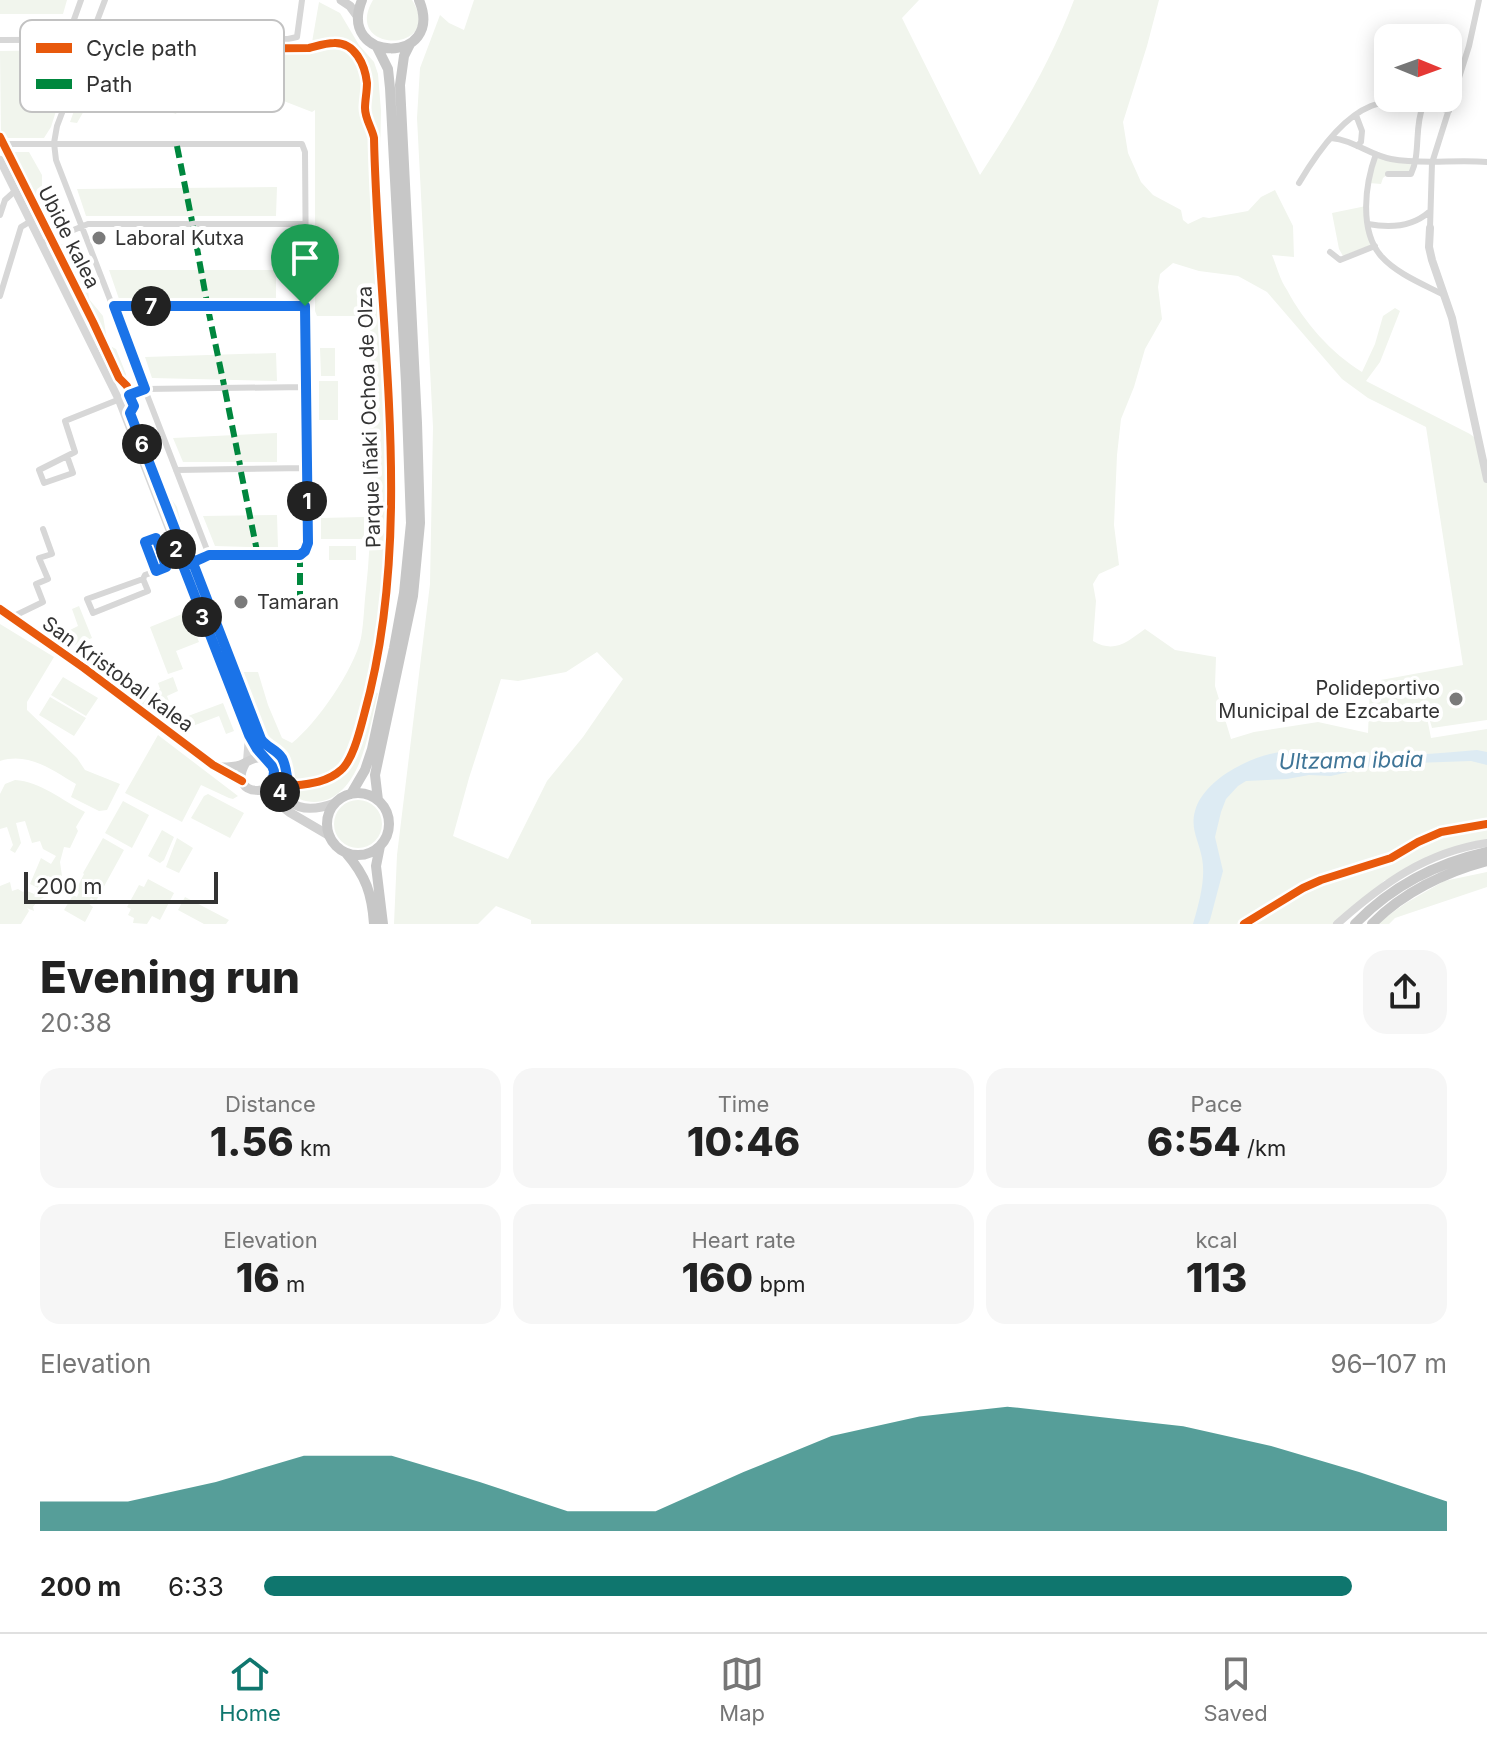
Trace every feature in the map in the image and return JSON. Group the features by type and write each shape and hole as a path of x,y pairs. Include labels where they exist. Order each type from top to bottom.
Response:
{"highway":[{"path":"351,794 365,770 372,749 404,593 411,523 390,88 388,69 377,47 363,35 358,17 362,0"},
{"path":"378,800 375,775 413,596 420,523 400,85 404,56 422,28 424,19 419,0"},
{"path":"377,47 400,49 410,44"},
{"path":"374,924 370,894 361,870 330,836 328,819 335,803 351,794 370,795 378,800 388,818 389,828 380,846 376,866 383,924"},
{"path":"345,852 363,854 380,846"},
{"path":"1355,924 1402,886 1450,863 1487,852"},
{"path":"1372,924 1422,886 1487,861"}],"main road":[{"path":"341,0 358,17"},
{"name":"San Kristobal kalea","path":"0,609 215,766 242,781"},
{"path":"215,766 231,767 256,758 269,762 274,771 270,785 262,791 252,791 244,785 241,772 246,762"},
{"path":"273,781 283,797 301,808 320,809 335,803"},
{"path":"262,791 289,812 330,836"}],"street":[{"path":"74,20 81,0"},
{"path":"98,20 105,0"},
{"path":"284,39 297,37 302,0"},
{"path":"1462,68 1479,0"},
{"path":"0,40 20,40"},
{"path":"1299,183 1318,151 1339,129 1374,105"},
{"path":"54,143 62,112"},
{"path":"1388,174 1411,174 1416,163 1420,112"},
{"path":"1449,112 1432,163 1429,247 1454,327 1487,479"},
{"path":"1356,115 1362,131 1361,142 1357,146"},
{"path":"1331,138 1344,140 1388,159 1416,163 1487,162"},
{"name":"Ubide kalea","path":"54,143 56,160 209,555"},
{"path":"0,144 302,144 305,152 308,543 300,555 209,555 183,566"},
{"path":"1376,154 1366,206 1375,246 1393,266 1444,295"},
{"name":"Ubide kalea","path":"0,160 119,400 249,735 269,762"},
{"path":"0,215 5,200 15,191"},
{"path":"1368,224 1382,227 1405,224 1417,221 1430,212"},
{"path":"0,296 21,227 31,221"},
{"path":"42,243 88,224 305,224"},
{"path":"1330,252 1340,260 1375,246"},
{"path":"114,306 305,306"},
{"path":"67,456 73,473 44,483 39,470 67,456 75,452 65,421 145,389 306,387"},
{"path":"176,470 306,468"},
{"path":"12,617 43,602 36,584 48,579 39,558 52,554 43,529"},
{"path":"143,579 148,591 93,613 87,599 143,579 145,575 156,571 166,567 156,538 145,542 156,571"},
{"path":"161,551 175,545"},
{"name":"Ubide kalea","path":"246,762 249,735"},
{"path":"1337,924 1369,896 1411,868 1462,847 1487,843"}],"shaded area":[{"path":"0,0 67,0 63,14 0,14"},
{"path":"373,0 412,0 419,18 416,30 406,38 380,38 370,30 367,18"},
{"path":"474,0 919,0 902,18 980,175 1032,90 1074,0 1159,0 1123,122 1128,153 1141,182 1153,195 1181,210 1183,220 1188,224 1203,217 1248,211 1261,197 1275,190 1293,226 1294,257 1272,255 1280,278 1310,325 1340,356 1362,372 1383,316 1395,308 1400,311 1380,362 1366,381 1470,434 1487,461 1487,720 1432,728 1423,697 1431,738 1487,729 1487,847 1462,847 1385,880 1337,924 531,924 531,920 496,906 478,924 394,924 397,855 430,584 433,427 417,118 420,68 440,15 464,30","holes":["1173,263 1199,271 1238,276 1267,292 1342,379 1368,398 1426,427 1463,665 1370,682 1368,733 1318,722 1254,732 1231,739 1215,686 1216,657 1175,650 1145,629 1115,646 1093,641 1096,601 1093,584 1099,574 1119,565 1114,525 1121,419 1145,349 1162,319 1158,287 1160,274","597,652 623,679 583,737 547,781 508,859 453,836 501,679 518,681 566,672"]},
{"path":"319,2 340,13 359,45 374,62 378,74 381,111 379,209 392,526 387,599 371,691 378,693 367,739 352,778 336,795 317,802 295,797 284,790 290,786 285,762 276,750 264,743 237,672 258,672 282,738 292,743 333,695 351,665 362,632 371,487 363,316 317,316 315,311 315,110 312,112 284,101 284,48 311,48"},
{"path":"0,51 20,51 20,112 56,112 44,138 1,138"},
{"path":"74,112 83,112 77,123 70,122"},
{"path":"8,152 29,152 42,175 46,204 63,228 49,234"},
{"path":"1376,154 1416,163 1411,174 1388,174 1381,184 1369,183"},
{"path":"277,187 276,216 86,216 77,189"},
{"path":"1366,206 1373,244 1343,256 1332,213"},
{"path":"67,242 72,249 71,262 76,264 89,299 103,316 108,345 116,349 126,374 127,386 119,378 56,247"},
{"path":"109,270 276,270 276,299 119,299"},
{"path":"320,348 335,348 335,376 321,376"},
{"path":"276,353 277,381 152,378 145,357"},
{"path":"319,381 338,381 338,420 319,420"},
{"path":"134,406 150,439 162,485 177,507 188,551 183,550 130,413"},
{"path":"277,433 277,462 183,462 173,438"},
{"path":"277,515 278,548 215,546 203,516"},
{"path":"364,517 364,539 321,539 321,518"},
{"path":"329,546 356,546 356,560 329,560"},
{"path":"79,606 92,638 73,646 68,631 78,626 72,609"},
{"path":"187,612 199,642 176,651 183,669 168,674 150,627"},
{"path":"0,624 54,657 27,702 27,710 77,758 85,770 120,784 107,810 99,811 71,797 76,784 49,768 21,759 0,761"},
{"path":"63,677 98,698 86,716 51,695"},
{"path":"173,677 178,691 167,696 175,717 164,721 135,698 160,689 158,683"},
{"path":"50,697 86,718 74,736 39,715"},
{"path":"223,703 234,731 226,734 219,716 182,730 172,722"},
{"path":"158,735 238,796 229,798 201,785 182,822 125,793"},
{"path":"15,780 42,788 85,812 76,827 78,831 70,848 64,847 60,862 62,876 57,880 48,876 46,880 55,885 53,889 33,907 34,911 27,908 29,911 21,924 0,924 0,886 10,882 12,891 18,889 34,894 44,880 38,888 30,884 41,858 51,864 56,856 43,849 40,841 32,843 25,821 16,823 21,843 15,853 10,850 13,845 7,827 0,829 0,794 5,784"},
{"path":"208,794 244,813 230,838 191,818"},
{"path":"358,800 375,807 382,824 375,841 358,848 341,841 334,824 341,807"},
{"path":"123,801 149,815 132,848 105,833"},
{"path":"162,830 174,837 160,863 148,856"},
{"path":"103,838 124,850 96,901 91,898 88,903 93,907 85,922 64,910 73,895 77,897 79,892 76,890 83,873"},
{"path":"177,838 193,848 179,873 166,867"},
{"path":"1487,872 1487,887 1395,918 1389,924 1376,924 1444,881"},
{"path":"148,879 174,893 160,920 152,916 147,924 133,923 134,918 128,915 131,909 127,907 139,885 144,887"},
{"path":"185,897 229,920 226,924 204,924 178,910"}],"water":[{"name":"Ultzama ibaia","path":"1288,751 1385,755 1487,752 1487,765 1471,761 1415,763 1374,766 1331,776 1246,781 1226,799 1221,812 1215,837 1223,871 1210,920 1208,924 1193,924 1203,874 1194,829 1195,811 1206,791 1236,767 1259,757"}],"marked path":[{"path":"177,146 192,221"},
{"path":"193,226 207,303"},
{"path":"208,309 224,385"},
{"path":"225,390 240,465"},
{"path":"241,472 257,551"},
{"path":"300,555 300,609"}],"cycle path":[{"name":"Parque Iñaki Ochoa de Olza","path":"284,48 341,44 353,50 364,69 367,83 365,112 374,138 390,428 391,501 388,574 380,645 358,736 345,765 330,778 289,786"},
{"path":"0,137 119,378 127,386 134,406 130,413 183,550 188,551 261,739 282,758 289,786"},
{"path":"0,609 213,765 242,781"},
{"path":"1244,924 1321,880 1391,858 1441,832 1487,824"}],"place":[{"name":"Laboral Kutxa","path":"99,238"},
{"name":"Tamaran","path":"241,602"},
{"name":"Polideportivo Municipal de Ezcabarte","path":"1456,699"}],"route":[{"path":"305,306 114,306 145,389 129,395 134,406 130,413 183,550 188,551 193,563 261,739 264,745 276,751 284,764 289,786 280,793 273,781 272,766 249,735 211,640 175,545 161,551 156,538 145,542 156,571 166,567 161,551 175,545 183,566 193,563 209,555 300,555 305,551 308,543 305,306"}]}
